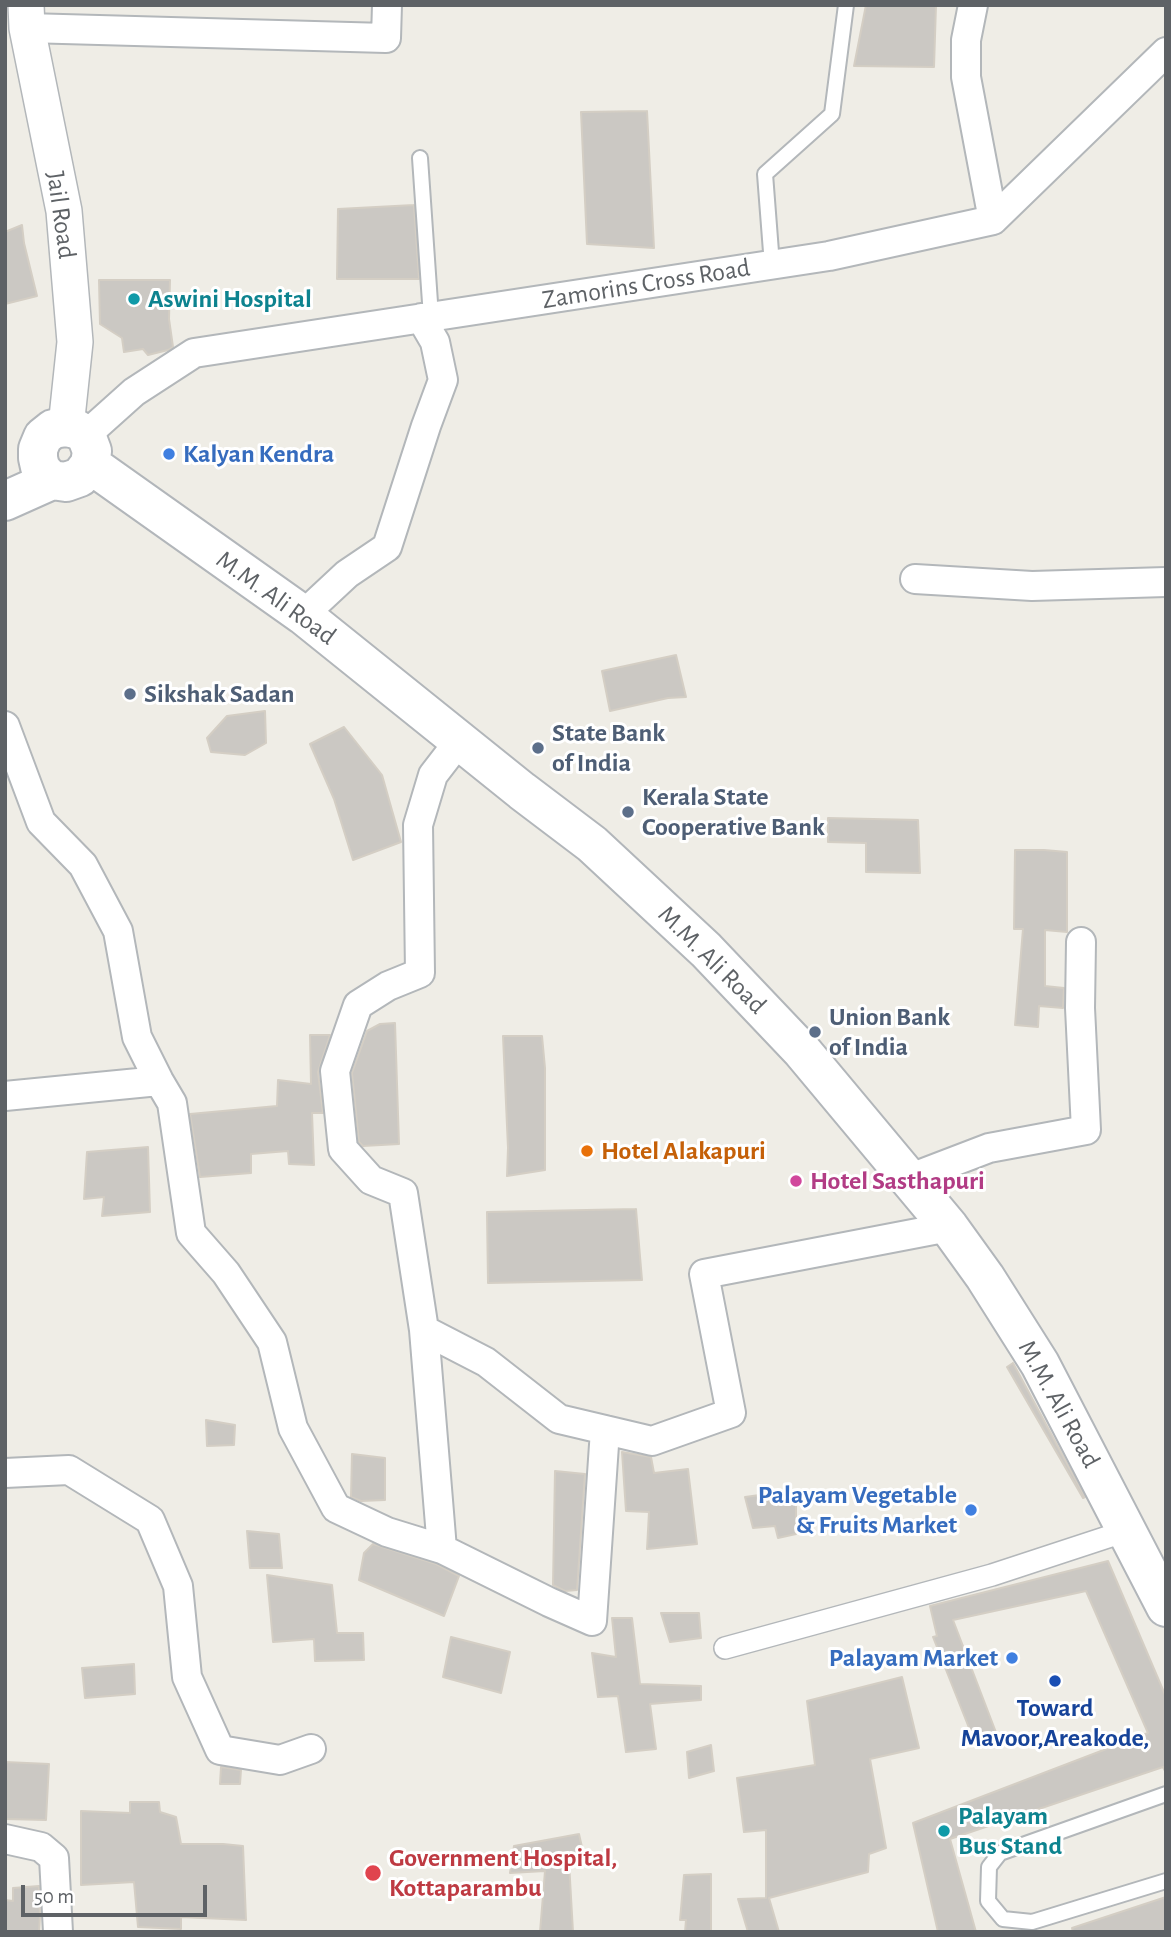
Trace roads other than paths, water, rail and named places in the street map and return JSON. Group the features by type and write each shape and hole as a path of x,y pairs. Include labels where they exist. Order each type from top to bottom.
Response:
{"main road":[{"path":"5,472 67,451"},
{"path":"5,501 67,451"},
{"name":"M.M. Ali Road","path":"67,451 303,615 592,844 706,950 802,1051 949,1227 985,1277 1040,1364 1166,1607"}],"street":[{"path":"27,17 386,38 387,5"},
{"path":"973,5 966,40 966,78 993,220"},
{"name":"Jail Road","path":"27,17 64,211 75,342 67,451"},
{"path":"993,220 1166,52"},
{"name":"Zamorins Cross Road","path":"67,451 134,392 194,353 829,256 993,220"},
{"path":"303,615 347,574 387,547 443,380 435,342 426,318"},
{"path":"915,579 1032,586 1166,582"},
{"path":"5,726 41,822 83,865 118,931 137,1037 172,1103 191,1233 226,1273 272,1342 293,1428 336,1508 387,1532 442,1549 592,1621 606,1430"},
{"path":"442,1549 424,1330 403,1193 371,1180 342,1149 335,1071 358,1005 388,986 420,973 418,825 433,775 460,740"},
{"path":"908,1179 989,1148 1086,1130 1080,1008 1082,942"},
{"path":"5,1096 159,1082"},
{"path":"424,1330 486,1362 559,1419 652,1441 731,1413 704,1274 949,1227"},
{"path":"5,1473 69,1470 150,1520 178,1586 187,1677 220,1750 280,1760 311,1749"},
{"path":"725,1648 992,1574 1126,1531"},
{"path":"5,1839 41,1847 54,1858 58,1932"}],"lane":[{"path":"772,265 765,174 832,114 846,5"},
{"path":"420,158 426,318"},
{"path":"1166,1794 1000,1853 989,1867 988,1902 1003,1919 1032,1922 1166,1881"}],"place":[{"name":"Aswini Hospital","path":"134,299"},
{"name":"Kalyan Kendra","path":"169,454"},
{"name":"Sikshak Sadan","path":"130,694"},
{"name":"State Bank of India","path":"538,748"},
{"name":"Kerala State Cooperative Bank","path":"628,812"},
{"name":"Union Bank of India","path":"815,1032"},
{"name":"Hotel Alakapuri","path":"587,1151"},
{"name":"Hotel Sasthapuri","path":"796,1181"},
{"name":"Palayam Vegetable & Fruits Market","path":"971,1510"},
{"name":"Palayam Market","path":"1012,1658"},
{"name":"Toward Mavoor,Areakode,","path":"1055,1681"},
{"name":"Palayam Bus Stand","path":"944,1831"},
{"name":"Government Hospital, Kottaparambu","path":"373,1873"}]}
